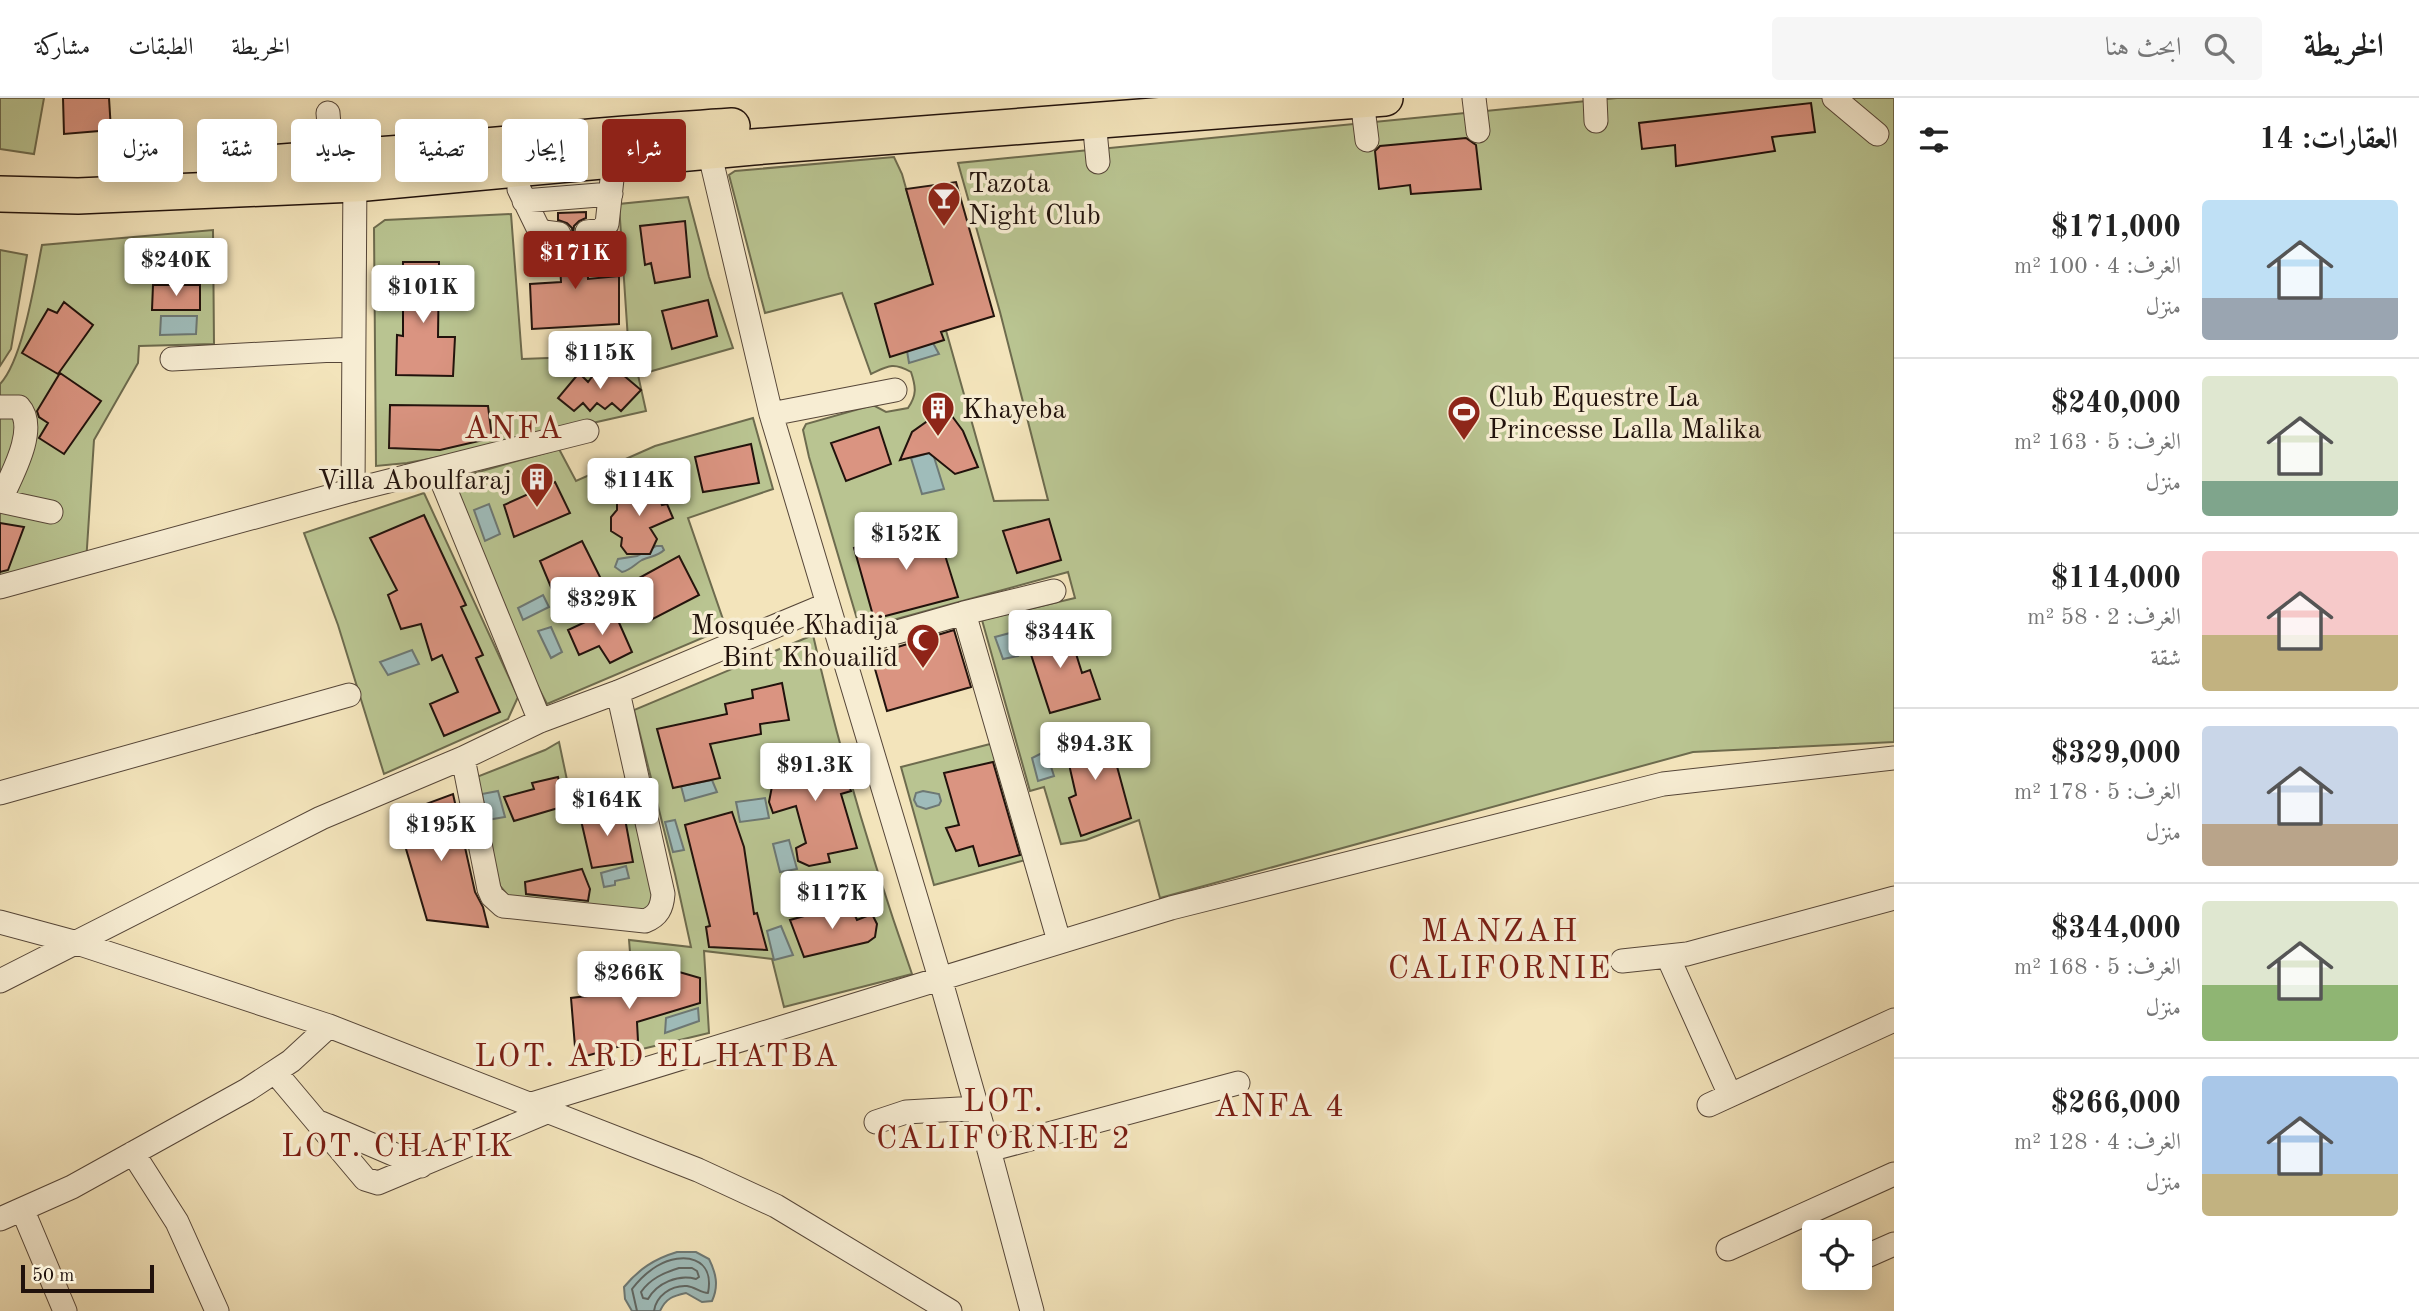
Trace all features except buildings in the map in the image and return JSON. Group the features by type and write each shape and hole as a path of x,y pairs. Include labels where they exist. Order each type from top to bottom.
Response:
{"highway":[{"path":"686,145 706,140 1094,109 1373,99"},
{"path":"381,165 502,157"},
{"path":"0,170 43,174 291,168"},
{"path":"0,194 78,196 291,173"}],"street":[{"path":"1474,98 1478,131"},
{"path":"1834,98 1877,134"},
{"path":"1367,140 1373,99"},
{"path":"1094,109 1098,162"},
{"path":"328,113 330,119"},
{"path":"706,140 771,414 940,978 1032,1311"},
{"path":"524,201 602,167"},
{"path":"347,182 353,349 353,490"},
{"path":"517,182 524,201 541,230 559,234"},
{"path":"586,232 601,230 607,224 610,182"},
{"path":"172,359 353,349"},
{"path":"771,414 895,390"},
{"path":"0,407 19,407 26,425 23,445 0,501 51,512"},
{"path":"0,587 353,490 587,432"},
{"path":"437,469 540,721"},
{"path":"841,648 1054,591"},
{"path":"0,981 321,818 463,758 540,721 618,692 828,604"},
{"path":"964,613 1059,941"},
{"path":"463,758 489,889 497,902 503,906 645,921 659,912 663,894 618,692"},
{"path":"0,793 349,695"},
{"path":"275,1072 365,1179 370,1182 386,1181 540,1107 940,978 1171,908 1663,784 1894,758"},
{"path":"1622,961 1668,957 1894,898"},
{"path":"0,922 74,942 329,1026 750,1192 950,1311"},
{"path":"1668,957 1730,1095"},
{"path":"1709,1105 1894,1020"},
{"path":"0,1219 72,1187 275,1072 329,1026"},
{"path":"989,1150 1238,1083"},
{"path":"876,1122 906,1112 977,1108"},
{"path":"317,1121 421,1166"},
{"path":"133,1153 177,1222 216,1311"},
{"path":"1728,1249 1894,1174"},
{"path":"23,1211 65,1311"},
{"path":"1872,1254 1894,1244"}],"green space":[{"path":"0,98 44,98 34,154 0,149"},
{"name":"Club Equestre La Princesse Lalla Malika","path":"1617,98 1894,98 1894,742 1693,752 1160,898 1139,820 1086,840 1061,844 1044,787 1030,791 982,620 1075,598 1068,572 860,629 803,430 806,424 873,405 886,412 908,408 914,395 913,377 911,372 895,366 871,374 842,293 765,313 729,175 735,171 894,157 902,174 994,501 1048,500 1000,312 958,163"},
{"path":"688,197 709,277 733,348 638,375 646,411 445,456 376,466 374,228 385,220 511,214 522,359 629,355 619,204"},
{"path":"213,230 214,344 139,346 138,363 94,440 86,563 0,580 0,384 8,373 22,339 42,245"},
{"path":"0,250 27,255 11,349 0,366"},
{"path":"753,418 773,489 688,518 726,628 547,704 512,637 454,491 461,477 559,449 576,481 655,446"},
{"path":"424,493 518,697 508,719 384,774 338,625 304,533"},
{"path":"813,635 858,806 912,974 784,1007 772,959 704,951 709,1033 638,1050 629,940 691,947 634,710"},
{"path":"559,742 571,799 627,786 657,895 648,914 511,899 500,886 474,778"},
{"path":"994,743 1029,859 934,885 901,767"}],"water":[{"path":"161,316 197,316 196,334 160,335"},
{"path":"933,343 939,354 909,363 907,351"},
{"path":"929,453 934,457 944,489 922,494 911,458"},
{"path":"489,504 500,534 485,541 474,510"},
{"path":"656,546 662,546 664,550 625,571 615,567 618,559 637,556"},
{"path":"543,595 549,607 523,620 518,608"},
{"path":"551,627 562,652 551,658 538,631"},
{"path":"1010,633 1018,656 1003,659 995,637"},
{"path":"412,650 419,664 388,675 380,662"},
{"path":"1046,751 1054,776 1038,781 1032,758"},
{"path":"712,780 717,792 685,801 681,786"},
{"path":"498,791 505,817 487,820 482,794"},
{"path":"923,791 939,794 939,805 926,809 917,806 914,800 916,793"},
{"path":"765,798 769,818 740,822 736,802"},
{"path":"675,820 684,850 673,852 665,822"},
{"path":"789,840 797,869 780,872 773,844"},
{"path":"626,866 629,878 604,887 601,873"},
{"path":"781,926 793,955 774,960 767,931"},
{"path":"698,1008 699,1021 665,1033 666,1018"},
{"path":"677,1252 696,1252 709,1259 716,1280 712,1301 702,1302 686,1293 670,1298 660,1311 632,1311 625,1299 624,1287 647,1265"}],"place":[{"name":"Tazota Night Club","path":"944,228"},
{"name":"Khayeba","path":"938,438"},
{"name":"Club Equestre La Princesse Lalla Malika","path":"1464,442"},
{"name":"Villa Aboulfaraj","path":"537,509"},
{"name":"Mosquée Khadija Bint Khouailid","path":"923,670"}],"district":[{"name":"ANFA","path":"514,427"},
{"name":"MANZAH CALIFORNIE","path":"1500,948"},
{"name":"LOT. ARD EL HATBA","path":"657,1055"},
{"name":"ANFA 4","path":"1280,1105"},
{"name":"LOT. CALIFORNIE 2","path":"1004,1118"},
{"name":"LOT. CHAFIK","path":"398,1145"}]}
